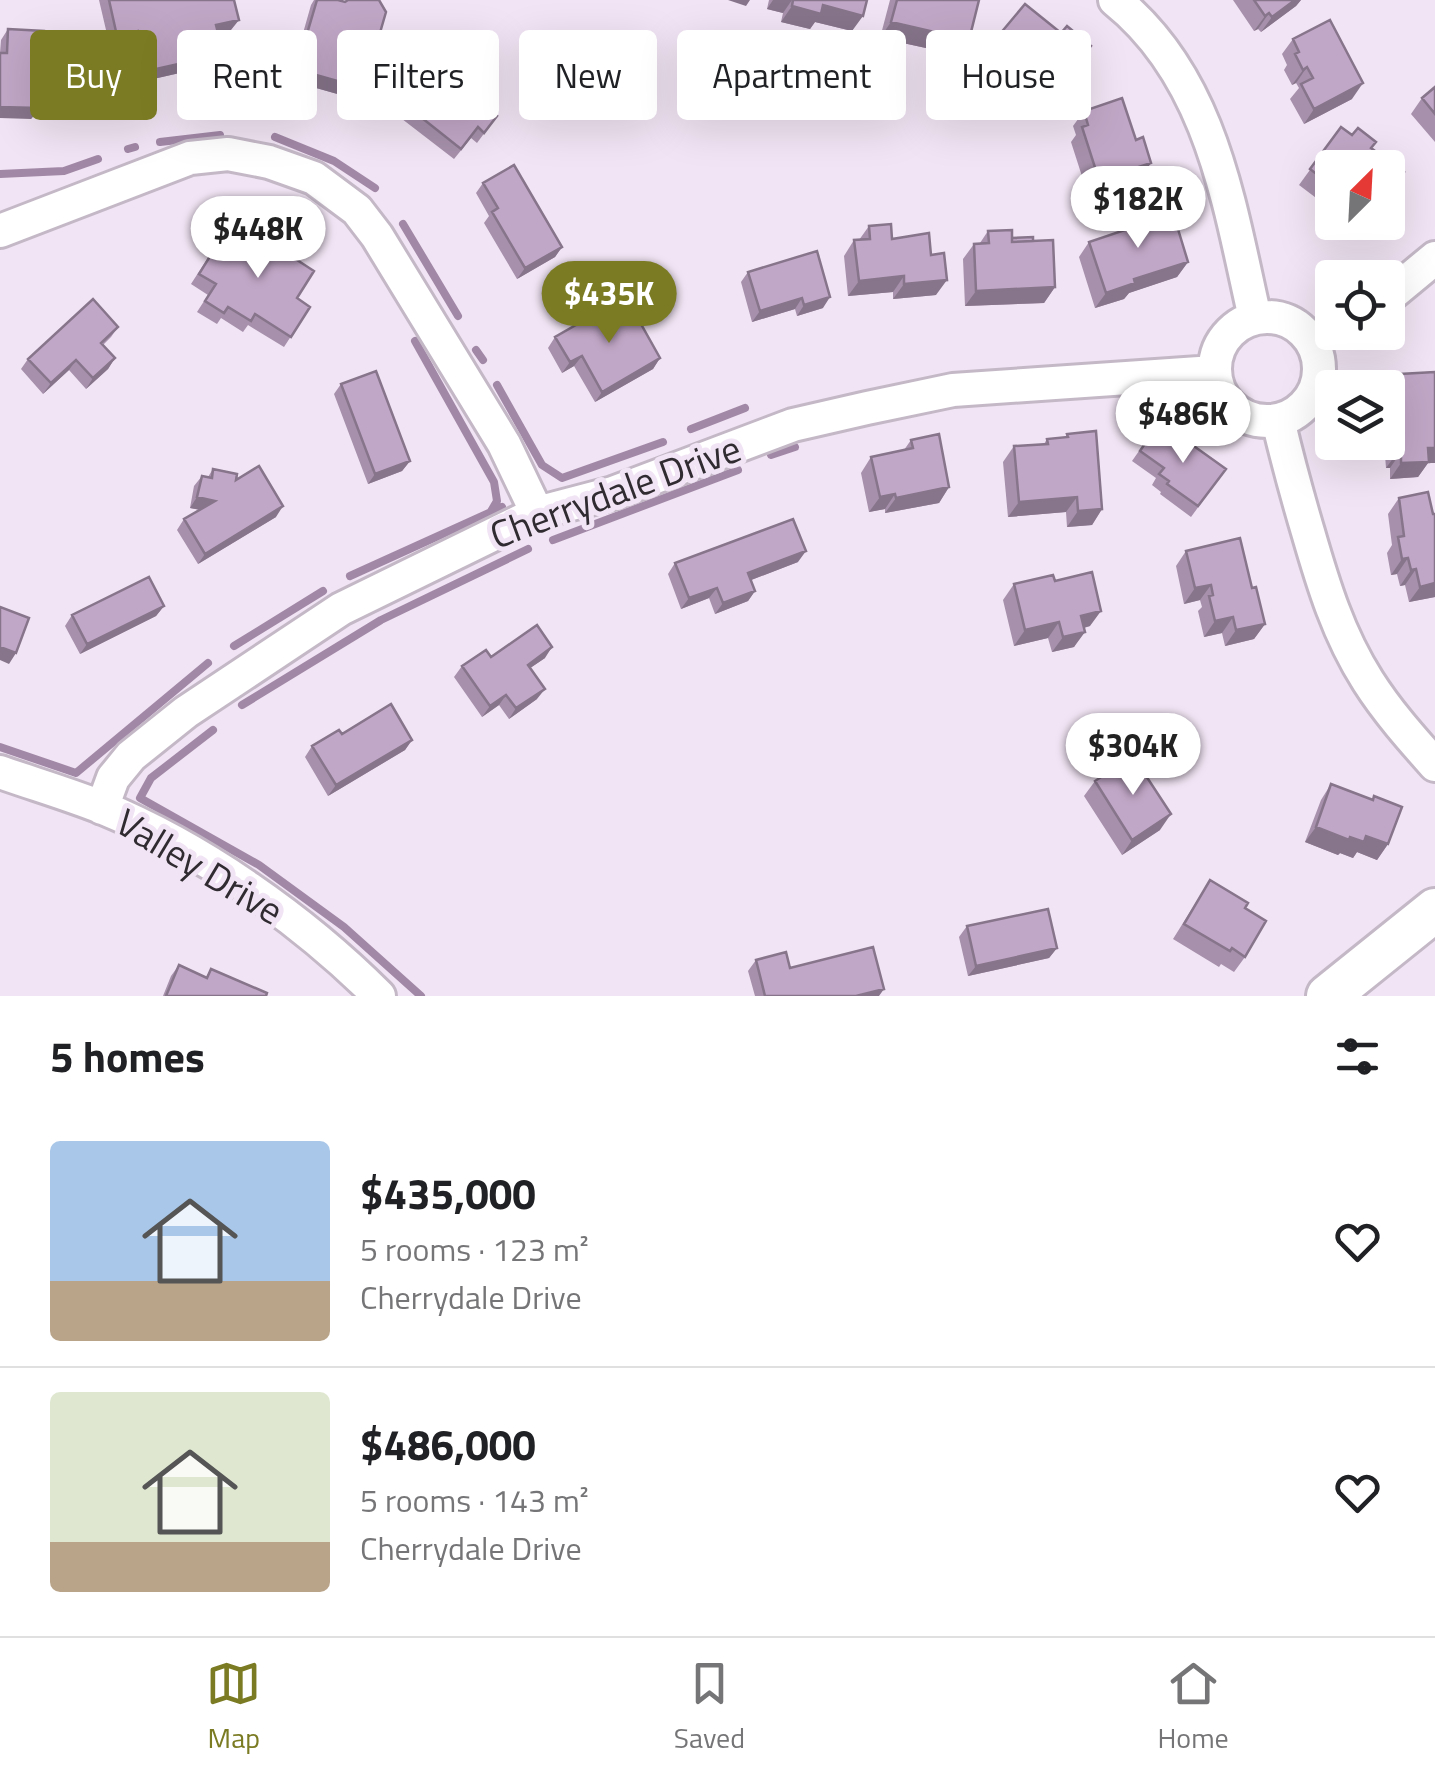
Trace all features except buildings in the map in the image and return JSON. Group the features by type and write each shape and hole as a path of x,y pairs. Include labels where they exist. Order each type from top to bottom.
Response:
{"main road":[{"path":"1328,996 1435,910"}],"street":[{"path":"1116,0 1156,40 1196,101 1218,159 1256,318"},
{"path":"0,231 190,158 228,154 269,162 314,178 357,210 377,236 504,444 537,513"},
{"path":"1405,283 1435,258"},
{"path":"1315,337 1274,317 1256,318 1230,332 1220,344 1214,372 1228,405 1242,416 1260,421 1292,415 1313,393 1324,350"},
{"name":"Cherrydale Drive","path":"102,808 113,778 131,756 186,712 341,609 537,513 612,492 793,424 953,390 1214,372"},
{"path":"1278,420 1338,627 1369,683 1435,765"},
{"name":"Valley Drive","path":"0,772 102,808 178,845 276,906 378,996"}],"waterway":[{"path":"160,142 220,135"},
{"path":"275,137 334,161 375,188"},
{"path":"128,149 135,147"},
{"path":"0,174 64,171 98,159"},
{"path":"403,224 458,316"},
{"path":"415,341 494,482 497,501 490,513"},
{"path":"476,350 483,360"},
{"path":"497,385 542,465 562,478 663,442"},
{"path":"691,429 745,408"},
{"path":"771,455 795,447"},
{"path":"553,540 738,470"},
{"path":"350,576 502,507"},
{"path":"242,705 381,620 528,549"},
{"path":"234,646 323,591"},
{"path":"0,747 76,773 208,663"},
{"path":"213,730 151,778 140,798 259,865 344,927 421,996"}]}
